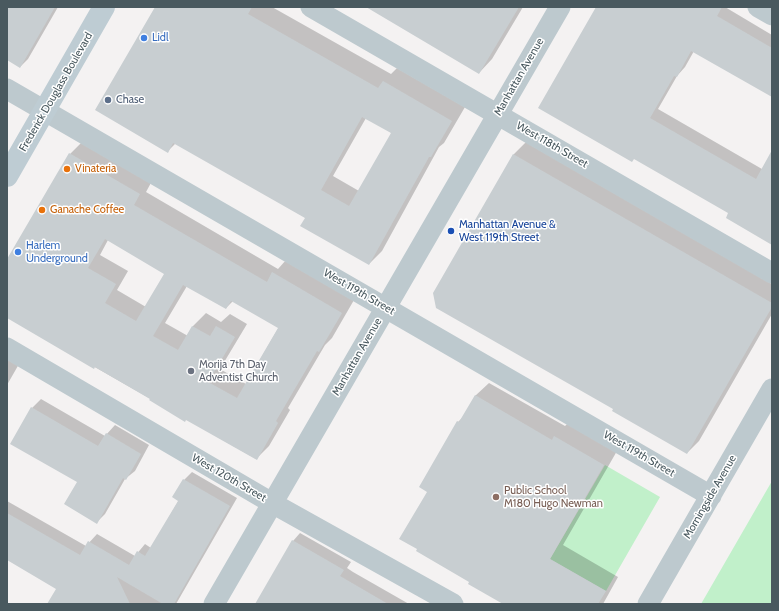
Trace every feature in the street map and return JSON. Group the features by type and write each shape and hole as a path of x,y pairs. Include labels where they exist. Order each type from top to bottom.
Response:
{"main road":[{"name":"Frederick Douglass Boulevard","path":"7,176 104,7"}],"street":[{"name":"West 118th Street","path":"311,7 772,273"},
{"name":"Manhattan Avenue","path":"214,604 560,7"},
{"path":"758,7 772,15"},
{"name":"West 119th Street","path":"7,89 711,496"},
{"name":"West 120th Street","path":"7,348 272,503 453,604"},
{"name":"Morningside Avenue","path":"648,604 772,389"}],"green space":[{"path":"605,465 660,497 606,591 550,559"},
{"path":"772,481 772,604 701,604"}],"building":[{"path":"7,7 55,7 20,68 7,60"},
{"path":"155,7 252,7 248,14 378,88 383,81 452,121 431,157 429,157 369,265 300,226 305,218 173,143 168,153 95,110","holes":["362,117 391,133 349,206 321,190"]},
{"path":"366,7 519,7 479,74"},
{"path":"596,7 722,7 717,16 772,48 772,97 691,51 677,77 674,76 650,118 756,179 772,150 772,245 726,218 728,213 634,159 632,162 538,108"},
{"path":"69,153 140,194 134,205 267,282 272,272 342,313 319,352 317,351 276,421 278,423 257,460 186,420 185,422 149,400 150,399 95,367 94,369 7,318 7,259","holes":["105,239 164,274 136,321 105,303 116,284 88,268","183,285 226,309 231,301 278,328 237,398 208,382 235,337 216,326 210,336 192,326 178,350 153,336"]},
{"path":"513,154 772,303 772,307 687,454 612,411 613,409 436,308 433,293"},
{"path":"475,395 552,440 554,436 604,465 550,559 606,591 598,604 503,604 468,584 469,582 416,551 417,549 399,539 427,492 419,487 457,421 459,422"},
{"path":"31,407 98,446 106,433 141,454 126,480 123,478 97,524 64,504 77,482 10,444"},
{"path":"183,479 230,506 174,604 163,604 117,577 130,604 47,604 56,589 7,560 7,513 80,555 88,541 129,565 137,551 145,556 178,501 172,497"},
{"path":"292,540 344,570 340,576 388,604 255,604"}],"place":[{"name":"Lidl","path":"144,38"},
{"name":"Chase","path":"108,100"},
{"name":"Vinateria","path":"67,169"},
{"name":"Ganache Coffee","path":"42,210"},
{"name":"Manhattan Avenue & West 119th Street","path":"451,231"},
{"name":"Harlem Underground","path":"18,252"},
{"name":"Morija 7th Day Adventist Church","path":"191,371"},
{"name":"Public School M180 Hugo Newman","path":"496,497"}]}
